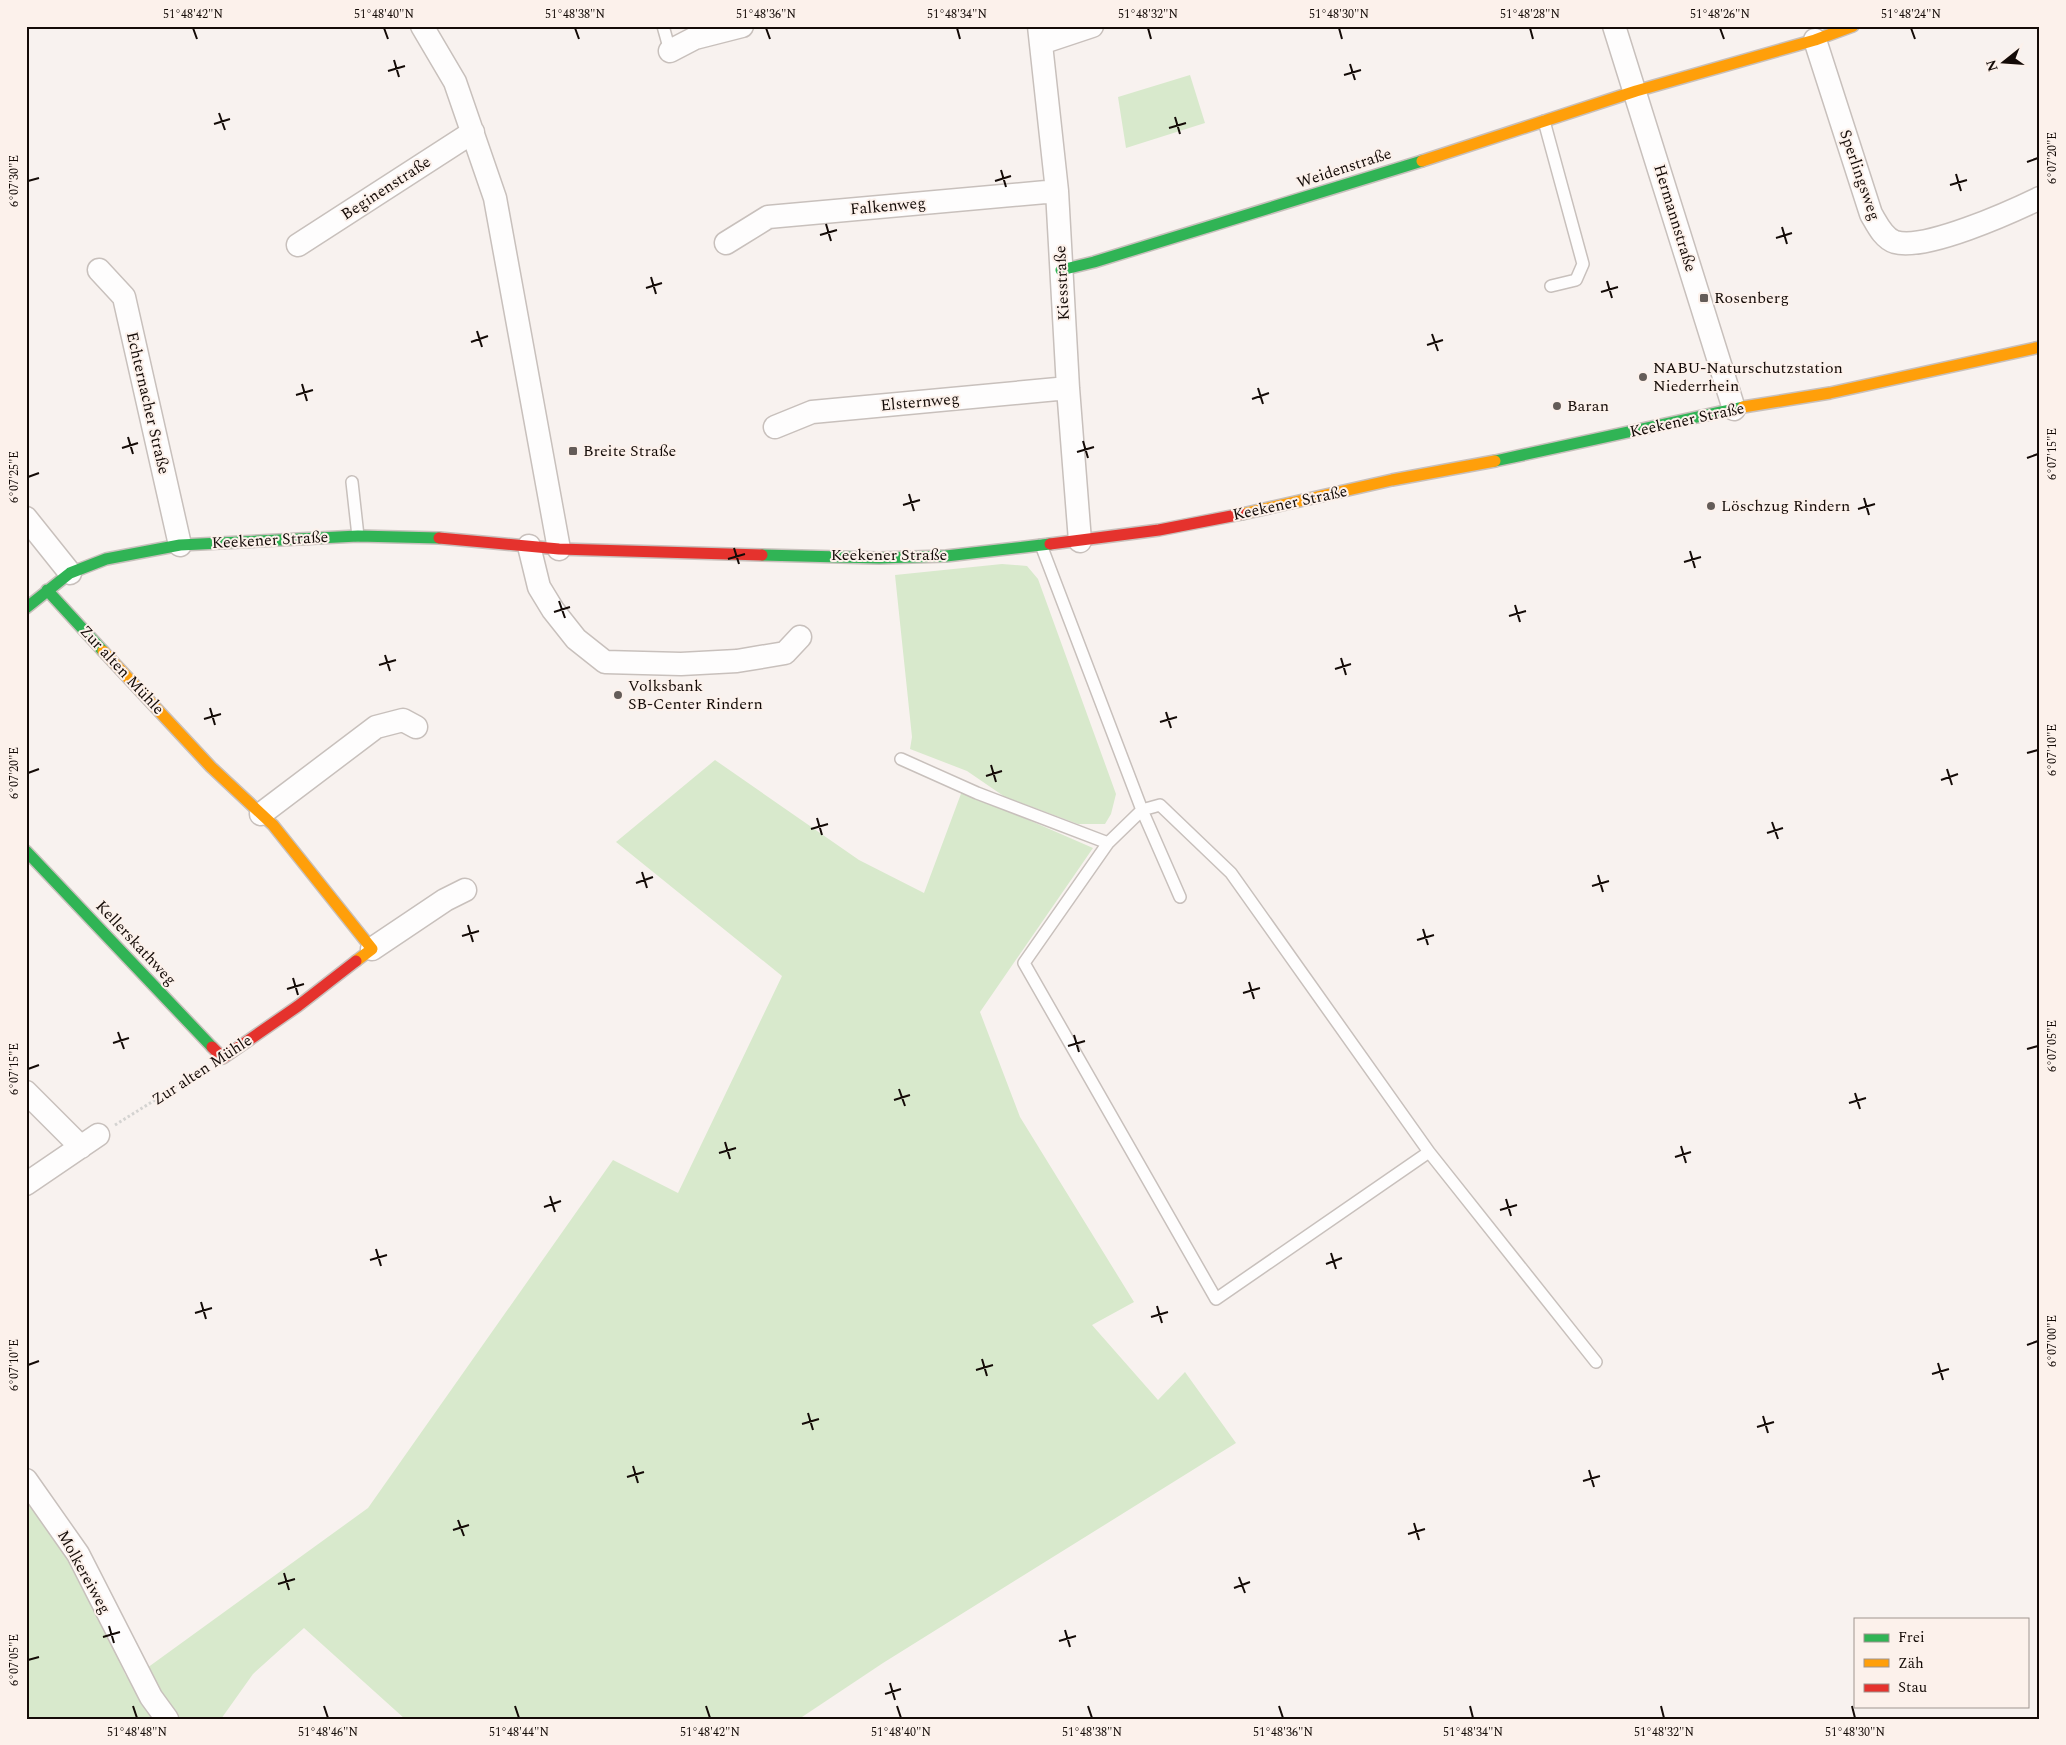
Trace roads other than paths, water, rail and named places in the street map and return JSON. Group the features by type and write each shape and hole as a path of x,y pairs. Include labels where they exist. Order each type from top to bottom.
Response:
{"main road":[{"path":"1636,91 1815,40 1853,26"},
{"name":"Weidenstraße","path":"1061,270 1094,262 1353,183 1636,91"},
{"name":"Keekener Straße","path":"26,608 70,573 106,559 180,545 358,536 446,538 559,548 879,558 946,556 1080,541 1159,530 1251,512 1392,480 1481,464 1734,409 1830,393 2040,347"},
{"name":"Zur alten Mühle","path":"48,590 211,767 273,825 372,949 298,1006 222,1058"},
{"name":"Kellerskathweg","path":"26,851 222,1058"}],"street":[{"path":"422,26 455,82 495,198 559,548"},
{"path":"670,51 695,38 742,26"},
{"path":"1040,35 1092,26"},
{"name":"Hermannstraße","path":"1614,26 1636,91 1734,409"},
{"name":"Kiesstraße","path":"1040,35 1057,192 1068,388 1080,541"},
{"name":"Sperlingsweg","path":"1815,40 1871,214 1881,231 1893,242 1909,244 1927,240 2001,217 2040,198"},
{"name":"Beginenstraße","path":"298,245 473,132"},
{"name":"Falkenweg","path":"726,243 768,217 1057,192"},
{"name":"Echternacher Straße","path":"99,270 124,297 180,545"},
{"name":"Elsternweg","path":"775,427 812,412 1068,388"},
{"path":"26,518 70,573"},
{"path":"529,546 539,587 553,610 576,640 605,662 681,664 737,661 785,653 800,637"},
{"path":"261,814 376,727 403,720 416,727"},
{"name":"Zur alten Mühle","path":"372,949 445,900 465,890"},
{"path":"26,1092 90,1141 26,1184"},
{"name":"Molkereiweg","path":"26,1480 78,1554 151,1697 167,1719"}],"lane":[{"path":"663,26 670,51"},
{"path":"1544,121 1583,264 1576,280 1551,286"},
{"path":"352,482 358,536"},
{"path":"1041,545 1142,810 1180,897"},
{"path":"901,759 977,793 1108,843"},
{"path":"1428,1152 1216,1299 1024,963 1108,843 1142,810 1160,805 1232,873 1428,1152 1596,1362"}],"place":[{"name":"Rosenberg","path":"1704,298"},
{"name":"NABU-Naturschutzstation Niederrhein","path":"1643,377"},
{"name":"Baran","path":"1557,406"},
{"name":"Breite Straße","path":"573,451"},
{"name":"Löschzug Rindern","path":"1711,506"},
{"name":"Volksbank SB-Center Rindern","path":"618,695"}]}
